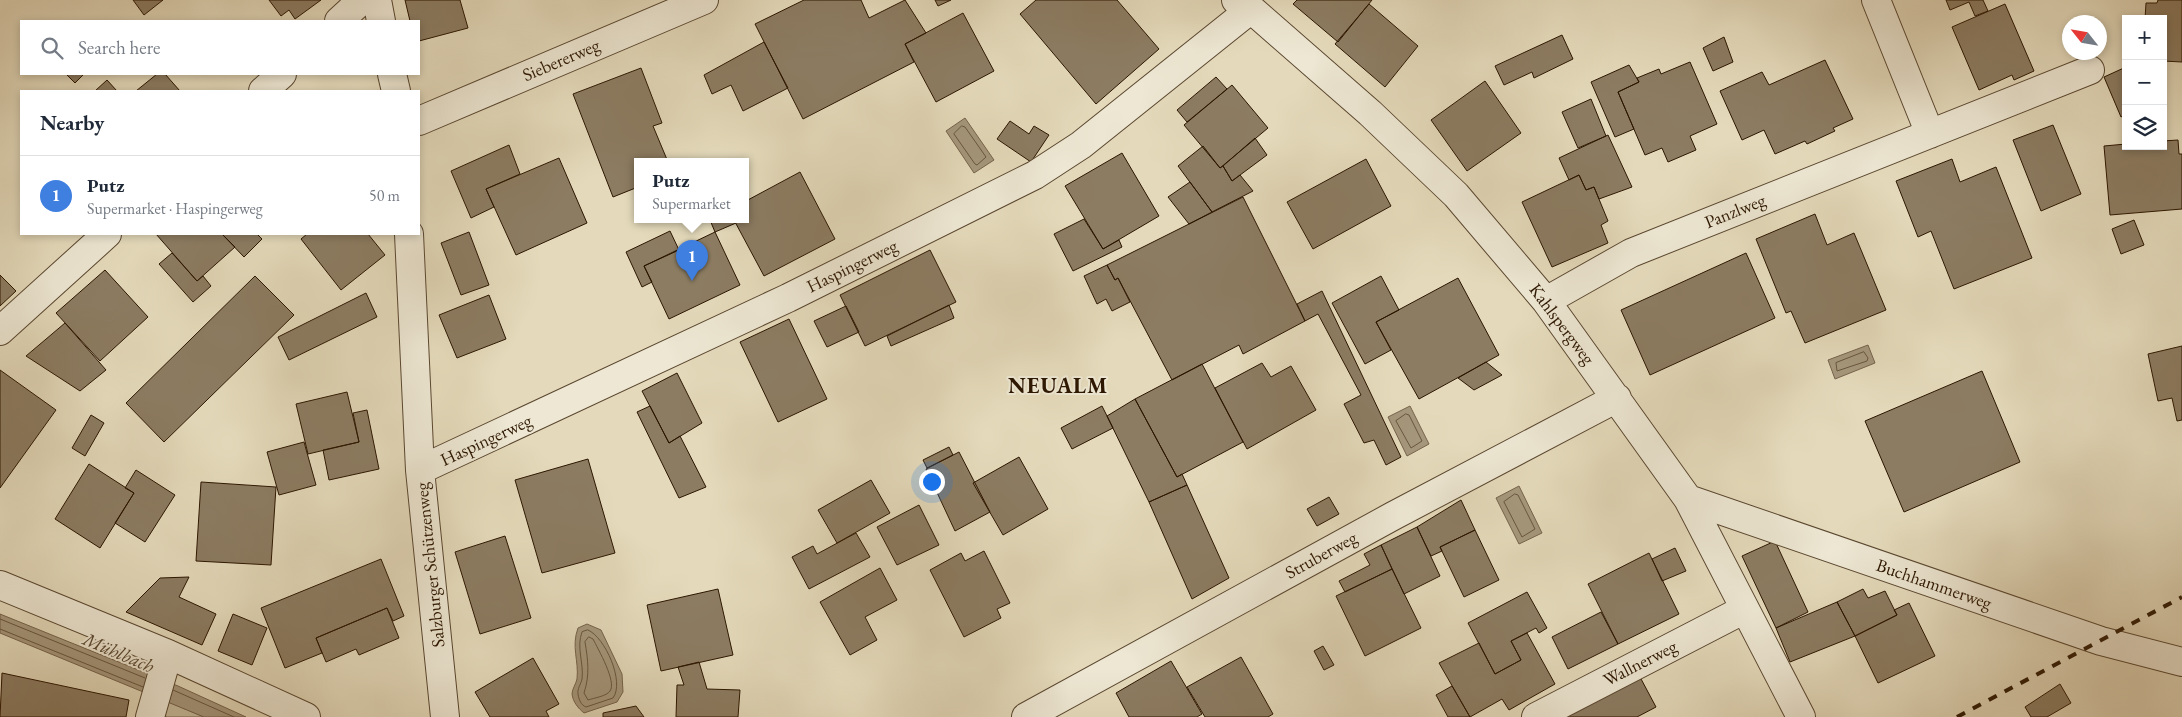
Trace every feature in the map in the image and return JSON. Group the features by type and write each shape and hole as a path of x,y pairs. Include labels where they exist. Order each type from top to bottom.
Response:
{"street":[{"path":"340,20 362,0"},
{"path":"377,0 381,20"},
{"name":"Siebererweg","path":"420,121 704,0"},
{"path":"1876,0 1930,134"},
{"name":"Kahlspergweg","path":"1243,5 1370,113 1456,195 1546,301 1688,499 1801,717"},
{"name":"Haspingerweg","path":"420,470 788,298 1035,175 1081,146 1243,5"},
{"name":"Panzlweg","path":"1546,301 1631,253 2090,70"},
{"path":"264,90 281,75"},
{"path":"392,75 396,90"},
{"path":"0,331 105,235"},
{"name":"Salzburger Schützenweg","path":"409,235 420,470 446,717"},
{"name":"Struberweg","path":"1026,717 1393,516 1617,398"},
{"name":"Buchhammerweg","path":"1688,499 2101,641 2182,662"},
{"path":"0,585 165,664 306,717"},
{"name":"Wallnerweg","path":"1536,717 1744,609"},
{"path":"151,712 165,664"}],"shaded area":[{"path":"169,702 204,717 167,717 162,715"}],"water":[{"path":"965,118 994,160 974,173 946,131"},
{"path":"1868,345 1875,363 1835,379 1828,360"},
{"path":"1410,406 1429,444 1407,456 1388,417"},
{"path":"1519,486 1542,533 1519,544 1496,498"},
{"path":"0,614 178,686 246,717 204,717 0,633"},
{"path":"587,624 601,630 622,674 623,692 617,702 584,713 576,705 572,694 577,679 576,635 578,628"}],"building":[{"path":"133,0 163,0 144,15"},
{"path":"269,0 321,0 295,19 289,10 281,16"},
{"path":"405,0 460,0 468,28 420,41 420,20 410,20"},
{"path":"804,0 861,0 869,18 905,0 926,33 905,44 914,62 803,119 755,24"},
{"path":"935,0 951,0 938,6"},
{"path":"1036,0 1117,0 1159,49 1096,104 1020,14"},
{"path":"1297,0 1372,0 1338,42 1293,4"},
{"path":"1946,0 1983,0 1988,11 1975,16 1969,2 1950,10"},
{"path":"2158,0 2182,0 2182,62 2167,61 2167,15 2145,15 2146,3 2157,3"},
{"path":"1369,4 1418,46 1385,87 1335,44"},
{"path":"2005,4 2034,71 2014,80 2012,75 1979,90 1952,27"},
{"path":"963,13 994,71 936,102 905,44"},
{"path":"1562,35 1573,59 1534,78 1532,72 1504,85 1495,66"},
{"path":"1724,37 1733,62 1713,71 1703,48"},
{"path":"764,42 788,88 743,111 731,85 712,94 704,75"},
{"path":"1825,60 1853,119 1833,128 1835,131 1807,144 1805,141 1775,154 1764,130 1742,140 1720,91 1762,72 1769,85"},
{"path":"1690,62 1717,124 1690,136 1696,150 1668,162 1662,148 1645,155 1618,92 1639,82 1637,78 1659,69 1661,74"},
{"path":"1629,65 1639,82 1618,92 1634,129 1615,137 1591,82"},
{"path":"641,68 662,123 653,126 666,158 634,158 634,189 613,197 573,94"},
{"path":"2122,69 2121,117 2104,77"},
{"path":"67,75 83,75 75,83"},
{"path":"156,75 166,75 179,90 137,90"},
{"path":"1216,77 1227,89 1187,122 1177,110"},
{"path":"107,80 116,90 96,90"},
{"path":"1485,81 1521,133 1467,171 1431,120"},
{"path":"1232,85 1268,128 1220,168 1184,125"},
{"path":"1591,99 1606,136 1578,148 1562,112"},
{"path":"1010,121 1029,134 1034,126 1049,135 1031,162 997,139"},
{"path":"2053,125 2081,194 2041,211 2013,140"},
{"path":"1608,135 1632,187 1599,199 1594,187 1586,190 1579,175 1569,180 1559,158"},
{"path":"1255,138 1267,155 1232,181 1223,166"},
{"path":"2178,140 2179,154 2182,154 2182,209 2110,215 2104,146 2122,144 2122,150 2167,150 2167,141"},
{"path":"509,145 520,174 486,189 494,207 471,218 451,171"},
{"path":"1203,146 1220,168 1223,166 1232,181 1240,175 1253,191 1212,212 1178,166"},
{"path":"1122,153 1159,216 1103,249 1065,186"},
{"path":"559,158 587,223 516,255 486,189"},
{"path":"1366,159 1391,206 1313,249 1287,202"},
{"path":"1952,159 1960,182 1996,167 2032,258 1954,289 1931,231 1918,237 1896,181"},
{"path":"800,172 835,239 764,276 736,223 749,223 749,199"},
{"path":"1579,175 1586,190 1594,187 1608,221 1601,225 1608,243 1552,267 1522,202"},
{"path":"1190,182 1212,212 1189,224 1168,197"},
{"path":"1243,197 1305,321 1243,354 1239,345 1172,380 1118,278 1115,280 1107,265"},
{"path":"1815,214 1827,245 1854,233 1886,310 1805,343 1791,311 1786,313 1756,239"},
{"path":"1084,219 1103,249 1119,240 1122,247 1073,271 1054,234"},
{"path":"2134,220 2144,245 2121,254 2112,229"},
{"path":"711,223 736,223 715,232"},
{"path":"670,231 679,250 644,266 652,282 642,287 626,252"},
{"path":"469,232 489,285 461,295 441,243"},
{"path":"715,232 740,285 669,319 644,266"},
{"path":"157,235 223,235 235,247 197,281"},
{"path":"223,235 258,235 262,239 244,257"},
{"path":"306,235 369,235 385,255 341,290 301,239"},
{"path":"930,250 956,302 865,346 840,295"},
{"path":"172,253 197,281 203,276 211,286 193,302 159,264"},
{"path":"1746,253 1775,318 1650,375 1621,310"},
{"path":"1107,265 1115,280 1118,278 1130,302 1112,311 1106,299 1097,304 1084,276"},
{"path":"105,270 148,317 100,361 56,313"},
{"path":"0,275 16,291 0,306"},
{"path":"255,276 294,315 164,442 126,403"},
{"path":"1381,276 1399,310 1376,322 1391,350 1365,364 1332,303"},
{"path":"1458,278 1499,355 1419,399 1376,322"},
{"path":"1322,291 1401,457 1386,465 1374,440 1364,443 1344,404 1361,395 1318,314 1305,321 1297,304"},
{"path":"366,293 377,317 289,360 278,337"},
{"path":"489,295 506,339 457,358 439,315"},
{"path":"949,305 954,318 891,346 887,336"},
{"path":"846,306 859,332 827,347 814,321"},
{"path":"789,319 827,399 778,422 740,342"},
{"path":"65,323 106,370 80,391 26,356"},
{"path":"2182,346 2182,420 2177,421 2172,398 2158,401 2148,354"},
{"path":"1486,362 1502,375 1474,390 1458,378"},
{"path":"1262,363 1271,377 1291,366 1316,410 1247,449 1215,388"},
{"path":"1202,364 1243,442 1177,477 1135,399"},
{"path":"0,370 56,410 0,488"},
{"path":"1982,371 2020,462 1904,512 1865,421"},
{"path":"677,373 702,423 669,443 642,391"},
{"path":"347,392 359,442 308,454 296,404"},
{"path":"1135,399 1177,477 1182,474 1187,485 1149,502 1107,416"},
{"path":"650,406 669,443 680,436 706,487 679,498 637,412"},
{"path":"1102,406 1113,428 1072,449 1061,428"},
{"path":"367,410 379,469 329,480 323,450 359,442 353,413"},
{"path":"91,415 104,423 85,456 72,448"},
{"path":"304,442 316,485 279,495 267,452"},
{"path":"949,447 953,455 927,468 923,460"},
{"path":"959,452 990,512 955,531 926,469"},
{"path":"1019,457 1048,509 1003,535 973,483"},
{"path":"588,459 615,553 542,573 515,480"},
{"path":"89,464 134,493 100,548 55,519"},
{"path":"136,470 175,495 145,542 115,523 134,493 125,488"},
{"path":"871,480 890,513 837,543 818,510"},
{"path":"201,482 276,487 271,565 196,561"},
{"path":"1187,485 1229,578 1192,599 1149,502"},
{"path":"1329,497 1339,514 1317,526 1307,509"},
{"path":"1461,500 1475,530 1440,547 1442,551 1431,556 1417,527"},
{"path":"919,505 939,545 897,565 877,527"},
{"path":"1417,527 1440,576 1404,594 1381,545"},
{"path":"1475,530 1499,580 1464,597 1440,547"},
{"path":"856,533 870,557 809,589 792,557 813,546 817,554"},
{"path":"505,536 531,618 480,634 455,552"},
{"path":"1775,541 1808,612 1776,628 1742,556"},
{"path":"1381,545 1392,569 1345,592 1339,581 1370,565 1364,554"},
{"path":"1675,548 1686,571 1662,581 1652,559"},
{"path":"984,551 1010,603 997,609 1001,618 964,637 930,570 961,553 965,561"},
{"path":"1649,553 1679,614 1618,644 1588,584"},
{"path":"381,559 404,616 393,621 387,608 316,638 322,653 285,668 261,608"},
{"path":"880,568 897,600 865,617 877,640 850,655 820,602"},
{"path":"1392,569 1421,628 1365,656 1336,596"},
{"path":"189,577 179,597 216,614 202,645 126,612 160,578"},
{"path":"718,589 733,655 661,671 647,605"},
{"path":"1863,589 1868,598 1885,591 1897,615 1855,636 1837,602"},
{"path":"1527,592 1547,628 1539,633 1536,628 1511,641 1521,660 1495,674 1468,623"},
{"path":"1837,602 1855,636 1790,662 1776,628"},
{"path":"1909,603 1935,656 1878,683 1855,636 1897,615 1894,610"},
{"path":"387,608 399,638 359,655 356,649 326,662 316,638"},
{"path":"1601,612 1618,644 1568,669 1552,637"},
{"path":"233,614 267,628 252,665 218,651"},
{"path":"1527,633 1555,684 1509,710 1502,699 1470,717 1439,663 1479,643 1495,674 1521,660 1511,641"},
{"path":"1323,646 1334,665 1324,670 1314,651"},
{"path":"1241,657 1273,714 1268,717 1205,717 1187,687"},
{"path":"533,658 559,704 546,711 549,717 490,717 475,692"},
{"path":"1171,661 1202,714 1197,717 1129,717 1116,693"},
{"path":"699,662 707,689 740,690 738,717 676,717 677,685 684,685 678,667"},
{"path":"2,673 129,700 126,717 0,717"},
{"path":"1640,677 1656,707 1637,717 1562,717"},
{"path":"2060,684 2071,703 2047,717 2031,717 2025,707"},
{"path":"1452,686 1470,717 1448,717 1436,695"},
{"path":"636,706 644,717 603,717 603,713"}],"railway":[{"path":"1957,717 2182,597"}],"place":[{"name":"Putz","path":"692,281"}],"district":[{"name":"NEUALM","path":"1058,385"}],"water label":[{"name":"Mühlbach","path":"119,652"}]}
